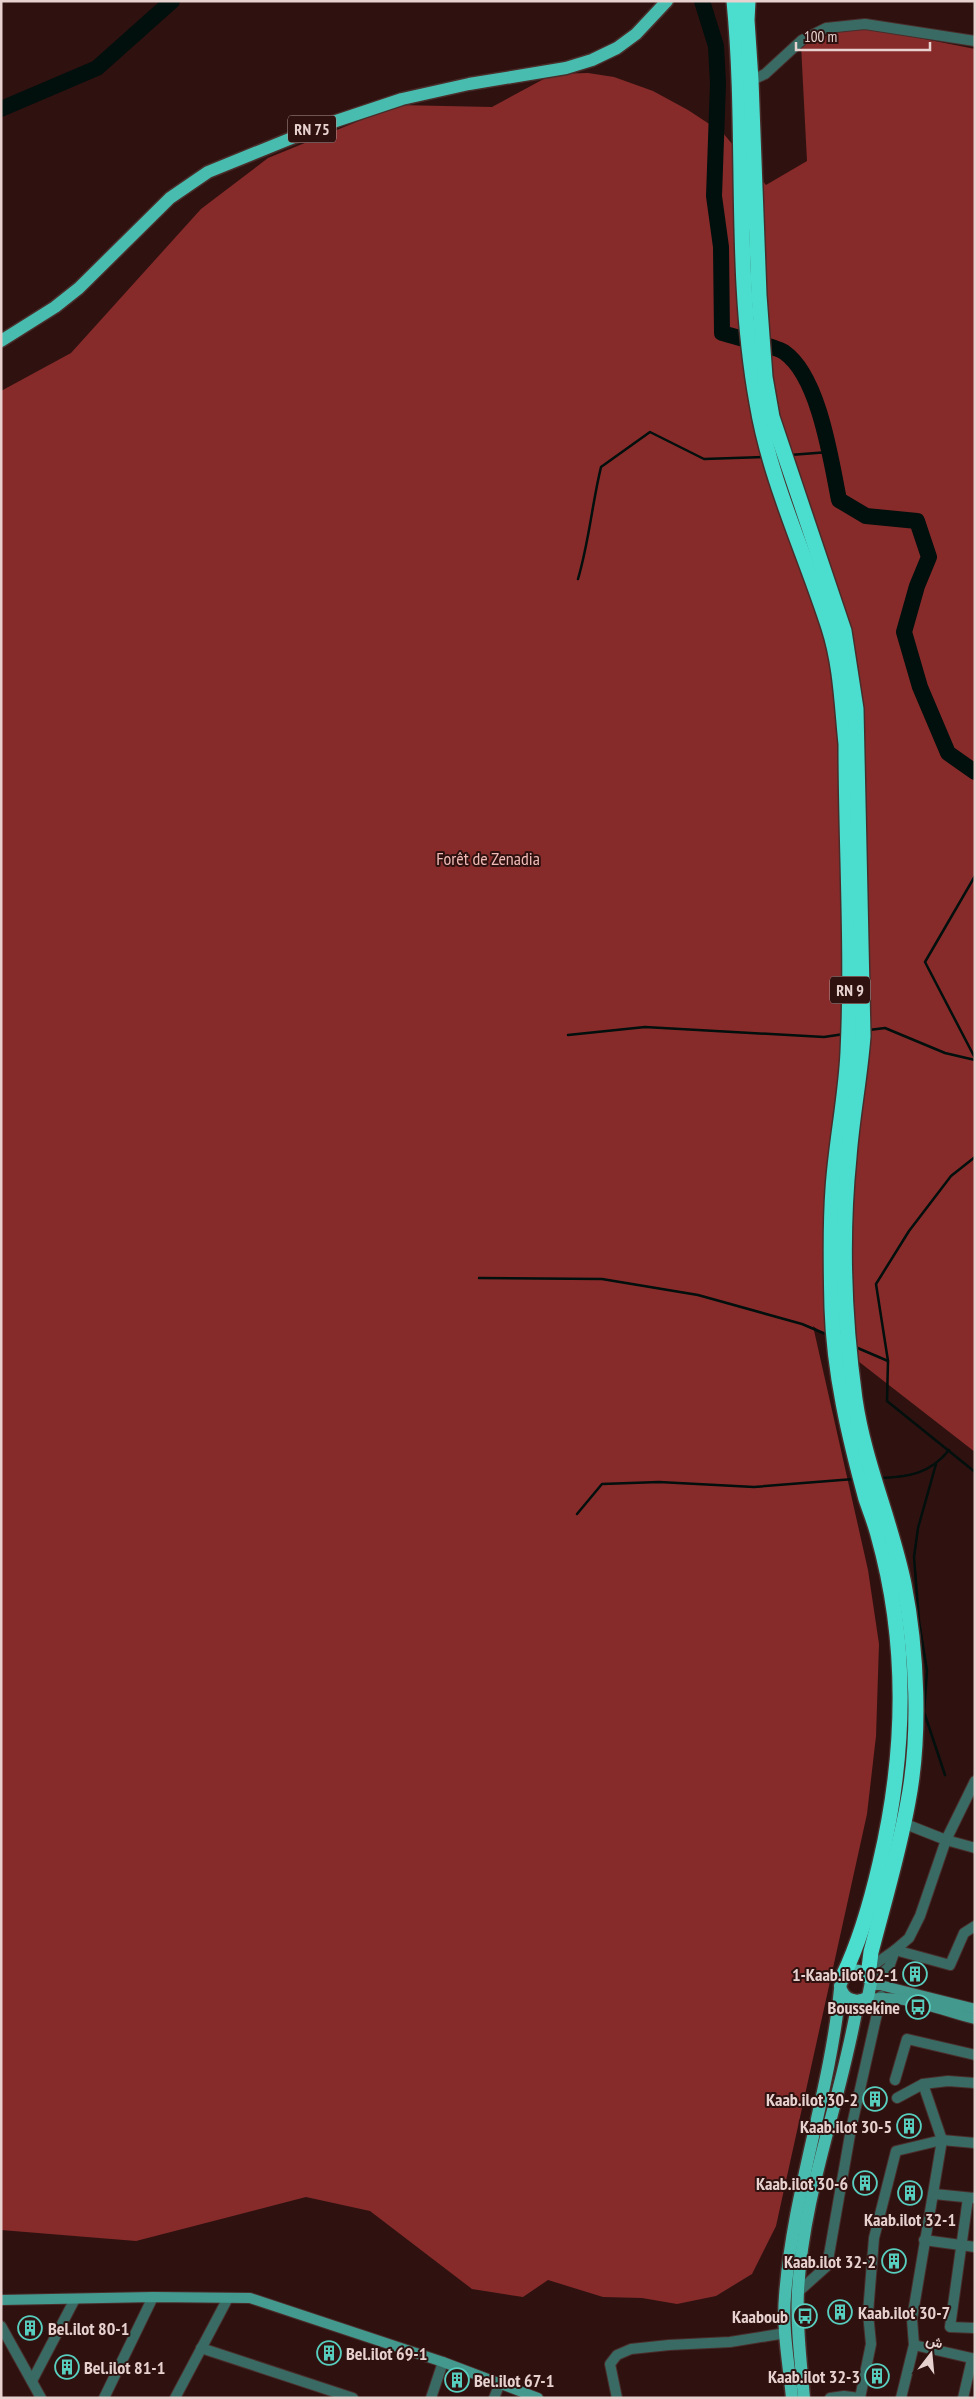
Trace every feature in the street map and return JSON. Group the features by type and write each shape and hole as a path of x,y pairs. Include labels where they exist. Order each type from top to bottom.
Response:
{"highway":[{"name":"RN 9","path":"734,1 745,83 765,377 772,417 844,631 856,708 863,1036 861,1074 849,1156 846,1250 847,1297 855,1399 862,1435 897,1553 909,1617 915,1695 914,1737 908,1802 871,1952 869,1976"},
{"name":"RN 9","path":"748,1 745,83 744,290 750,365 757,406 776,476 830,629 842,704 846,744 850,1008 848,1057 831,1222 832,1308 836,1357 849,1433 878,1534 896,1616 902,1694 898,1768 891,1816 862,1928 842,1981"}],"main road":[{"name":"RN 75","path":"1,341 55,307 79,288 170,198 216,168 324,125 402,99 460,85 566,68 592,60 617,48 636,34 666,2"},
{"path":"804,2398 798,2292 803,2244 815,2181 861,2000 870,1992 869,1976 851,1971 842,1981 844,1996 848,1999 861,2000"},
{"name":"RN 9","path":"792,2398 784,2297 793,2227 804,2168 830,2063 842,1981"}],"street":[{"path":"745,83 778,64 802,40 833,26 865,24 975,41"},
{"path":"869,1976 909,1938 920,1916 946,1840 975,1781"},
{"path":"903,1823 946,1840 975,1848"},
{"path":"895,1950 950,1964 964,1933 975,1926"},
{"path":"869,1976 889,1967 895,1950"},
{"path":"869,1976 880,1985 975,2009"},
{"path":"861,2000 880,1996 903,2000 975,2019"},
{"path":"798,2292 827,2266 851,2130 880,1996"},
{"path":"895,2080 907,2039 975,2055"},
{"path":"897,2098 923,2084 948,2081 975,2083"},
{"path":"901,2398 914,2345 912,2319 942,2140 923,2084"},
{"path":"830,2398 844,2396 859,2398 871,2344 868,2313 874,2238 896,2151 942,2140 975,2143"},
{"path":"934,2194 971,2198 961,2246 950,2327 975,2328"},
{"path":"924,2240 975,2248"},
{"path":"104,2398 153,2297"},
{"path":"1,2300 153,2297 250,2298 444,2362 538,2398"},
{"path":"175,2398 228,2298"},
{"path":"32,2380 76,2299"},
{"path":"1,2326 41,2398"},
{"path":"618,2398 610,2364 617,2355 631,2349 669,2344 730,2342 786,2332"},
{"path":"914,2345 973,2359 963,2398"},
{"path":"201,2348 353,2398"},
{"path":"431,2398 444,2362"},
{"path":"494,2398 500,2383"}],"green space":[{"name":"Forêt de Zenadia","path":"864,27 975,49 975,1452 813,1326 868,1570 879,1644 876,1736 867,1814 776,2226 752,2274 716,2296 677,2304 642,2298 603,2297 548,2280 523,2297 472,2289 370,2211 306,2197 136,2241 1,2230 1,391 71,353 201,209 268,158 398,105 492,107 553,74 588,73 614,77 653,91 688,110 723,133 766,185 807,161 801,45 844,29"}],"waterway":[{"path":"1,109 97,68 172,1"},
{"path":"702,1 716,46 718,83 714,196 721,247 722,333 780,350 796,364 815,399 822,420 839,500 866,516 917,521 929,557 917,586 904,632 920,687 948,753 975,772"},
{"path":"578,579 601,467 650,432 704,459 765,457"},
{"path":"790,455 829,452"},
{"path":"975,876 925,962 975,1058"},
{"path":"568,1035 645,1027 824,1037 844,1034"},
{"path":"869,1030 885,1028 945,1053 975,1060"},
{"path":"975,1157 951,1176 909,1231 876,1284 888,1361 887,1401 975,1472"},
{"path":"479,1278 602,1279 698,1295 802,1324 828,1335"},
{"path":"853,1346 888,1361"},
{"path":"880,1478 900,1477 918,1473 934,1464 949,1450"},
{"path":"936,1464 918,1528 914,1557 919,1621 927,1671 924,1712 945,1775"},
{"path":"577,1514 602,1484 659,1482 754,1487 854,1479"}],"place":[{"name":"1-Kaab.ilot 02-1","path":"915,1974"},
{"name":"Boussekine","path":"918,2007"},
{"name":"Kaab.ilot 30-2","path":"875,2099"},
{"name":"Kaab.ilot 30-5","path":"909,2126"},
{"name":"Kaab.ilot 30-6","path":"865,2183"},
{"name":"Kaab.ilot 32-1","path":"910,2193"},
{"name":"Kaab.ilot 32-2","path":"894,2261"},
{"name":"Kaab.ilot 30-7","path":"840,2312"},
{"name":"Kaaboub","path":"805,2316"},
{"name":"Bel.ilot 80-1","path":"30,2328"},
{"name":"Bel.ilot 69-1","path":"329,2353"},
{"name":"Bel.ilot 81-1","path":"67,2367"},
{"name":"Kaab.ilot 32-3","path":"877,2376"},
{"name":"Bel.ilot 67-1","path":"457,2380"}]}
